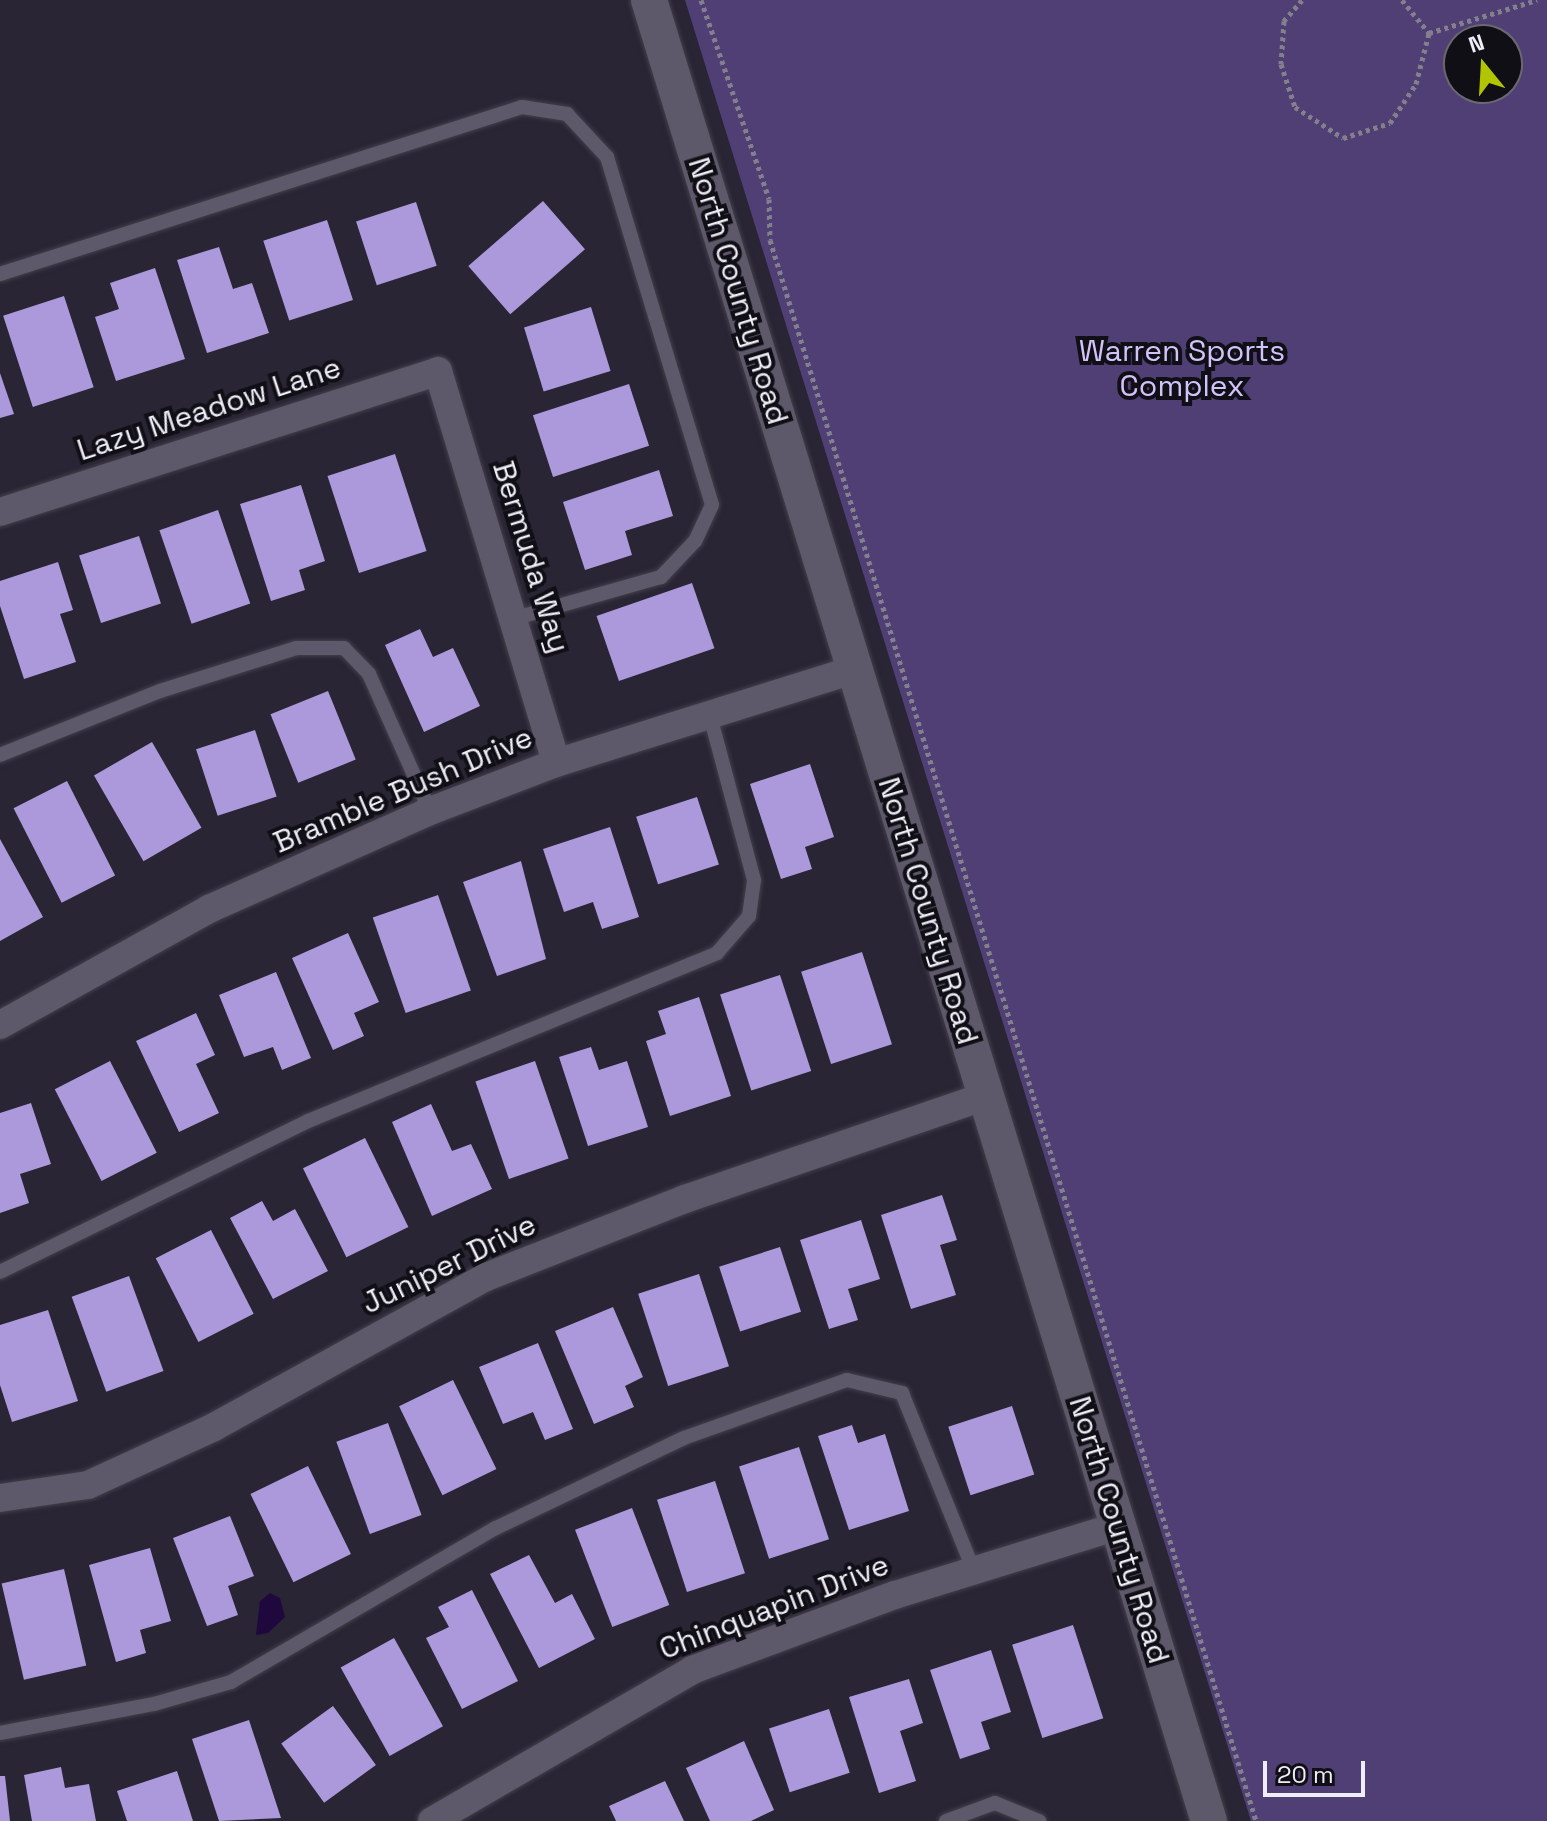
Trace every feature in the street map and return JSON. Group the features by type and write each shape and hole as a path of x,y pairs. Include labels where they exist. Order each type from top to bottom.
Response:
{"street":[{"name":"North County Road","path":"649,0 1209,1821"},
{"name":"Bermuda Way","path":"438,371 516,618 556,763"},
{"name":"Lazy Meadow Lane","path":"0,512 438,371"},
{"name":"Bramble Bush Drive","path":"0,1025 209,909 430,811 556,763 853,670"},
{"name":"Juniper Drive","path":"0,1498 88,1485 214,1427 486,1277 685,1199 985,1096"},
{"name":"Chinquapin Drive","path":"432,1821 692,1670 973,1569 1118,1526"}],"lane":[{"path":"0,274 522,107 567,114 607,157 712,505 695,541 661,577 516,618"},
{"path":"0,755 160,691 296,648 344,648 369,674 430,811"},
{"path":"0,1272 308,1121 717,953 749,916 754,880 710,716"},
{"path":"0,1733 154,1704 231,1682 496,1528 684,1438 847,1380 902,1393 973,1569"},
{"path":"946,1821 995,1803 1039,1821"}],"path":[{"path":"701,0 769,199 770,240 1256,1821"},
{"path":"1302,0 1284,21 1281,64 1295,107 1343,138 1390,123 1416,84 1429,33"},
{"path":"1402,0 1429,33"},
{"path":"1429,33 1537,0"}],"green space":[{"name":"Warren Sports Complex","path":"685,0 1547,0 1547,1821 1251,1821"}],"shaded area":[{"path":"270,1593 280,1598 285,1617 268,1633 256,1635 260,1601"}],"building":[{"path":"543,201 585,249 510,314 468,266"},
{"path":"416,202 437,266 377,285 356,221"},
{"path":"327,220 353,300 289,321 263,241"},
{"path":"219,247 233,289 252,283 269,333 207,353 177,260"},
{"path":"155,268 185,359 116,381 95,317 119,309 110,283"},
{"path":"64,296 94,387 33,407 3,316"},
{"path":"591,307 611,371 544,392 524,327"},
{"path":"0,373 14,414 0,418"},
{"path":"629,384 649,446 553,477 533,415"},
{"path":"395,454 427,551 359,573 327,476"},
{"path":"659,470 673,516 625,531 632,555 585,570 563,502"},
{"path":"301,485 325,561 299,570 305,590 271,601 240,504"},
{"path":"218,510 250,604 192,624 159,530"},
{"path":"139,536 161,604 101,623 79,555"},
{"path":"58,562 73,610 60,614 76,662 24,679 0,606 0,581"},
{"path":"692,583 714,648 619,681 597,616"},
{"path":"420,629 433,657 453,648 480,706 424,732 385,645"},
{"path":"328,691 356,760 298,783 271,714"},
{"path":"255,730 277,797 218,816 196,749"},
{"path":"152,742 202,828 143,861 94,776"},
{"path":"810,764 834,837 805,847 812,869 781,879 750,784"},
{"path":"67,781 115,875 62,903 14,808"},
{"path":"697,797 719,865 658,884 636,817"},
{"path":"610,827 639,917 602,929 593,902 564,912 543,849"},
{"path":"0,839 43,917 0,941"},
{"path":"521,861 546,959 497,976 463,882"},
{"path":"438,895 471,990 406,1013 373,917"},
{"path":"348,933 379,1002 354,1013 364,1036 333,1050 292,958"},
{"path":"862,952 892,1044 831,1064 801,972"},
{"path":"276,972 311,1058 282,1070 273,1047 244,1057 219,995"},
{"path":"780,975 811,1071 751,1091 720,994"},
{"path":"699,997 731,1096 670,1116 646,1041 666,1034 658,1011"},
{"path":"196,1013 215,1055 196,1064 219,1113 179,1132 136,1041"},
{"path":"591,1047 599,1070 627,1061 648,1127 588,1146 559,1057"},
{"path":"110,1061 157,1153 102,1181 55,1089"},
{"path":"535,1061 569,1158 509,1179 475,1082"},
{"path":"31,1103 51,1164 20,1174 29,1203 0,1213 0,1113"},
{"path":"431,1104 452,1151 471,1144 492,1189 432,1216 392,1122"},
{"path":"365,1138 408,1227 346,1257 303,1168"},
{"path":"942,1195 957,1240 940,1245 956,1295 911,1309 881,1215"},
{"path":"262,1201 273,1221 295,1209 328,1271 273,1299 230,1218"},
{"path":"861,1220 880,1279 848,1289 858,1320 829,1329 800,1240"},
{"path":"211,1230 254,1314 198,1342 156,1258"},
{"path":"780,1247 801,1312 740,1331 719,1267"},
{"path":"699,1274 729,1366 668,1386 638,1294"},
{"path":"129,1276 164,1371 106,1392 72,1297"},
{"path":"613,1307 643,1377 625,1386 634,1407 594,1424 555,1331"},
{"path":"48,1310 78,1401 12,1422 0,1385 0,1325"},
{"path":"538,1343 573,1429 545,1440 533,1412 503,1424 479,1367"},
{"path":"453,1380 496,1469 442,1495 399,1406"},
{"path":"1012,1406 1034,1474 971,1495 948,1427"},
{"path":"388,1423 422,1515 370,1534 336,1442"},
{"path":"852,1425 858,1443 885,1434 909,1511 849,1530 818,1436"},
{"path":"799,1447 829,1539 769,1559 739,1466"},
{"path":"308,1466 351,1554 293,1582 250,1494"},
{"path":"715,1481 745,1573 687,1592 657,1500"},
{"path":"632,1508 669,1605 612,1627 575,1530"},
{"path":"230,1516 254,1576 228,1586 238,1615 207,1626 173,1538"},
{"path":"150,1548 171,1621 140,1630 146,1653 116,1662 89,1565"},
{"path":"529,1555 555,1603 572,1594 595,1639 539,1668 490,1574"},
{"path":"64,1569 86,1665 24,1680 2,1583"},
{"path":"472,1590 518,1681 462,1709 426,1638 449,1627 438,1607"},
{"path":"1073,1625 1103,1718 1042,1738 1012,1645"},
{"path":"394,1638 443,1726 390,1756 341,1668"},
{"path":"991,1650 1011,1712 981,1722 990,1749 960,1759 930,1670"},
{"path":"909,1679 923,1723 900,1731 916,1781 879,1793 849,1697"},
{"path":"333,1706 376,1765 324,1803 281,1744"},
{"path":"829,1709 850,1773 790,1792 769,1728"},
{"path":"249,1720 281,1818 219,1821 192,1739"},
{"path":"744,1741 774,1810 751,1821 710,1821 686,1768"},
{"path":"61,1767 65,1788 89,1784 96,1821 32,1821 24,1775"},
{"path":"177,1771 193,1821 127,1821 117,1791"},
{"path":"0,1776 5,1776 10,1821 0,1821"},
{"path":"665,1781 684,1821 616,1821 609,1806"}]}
